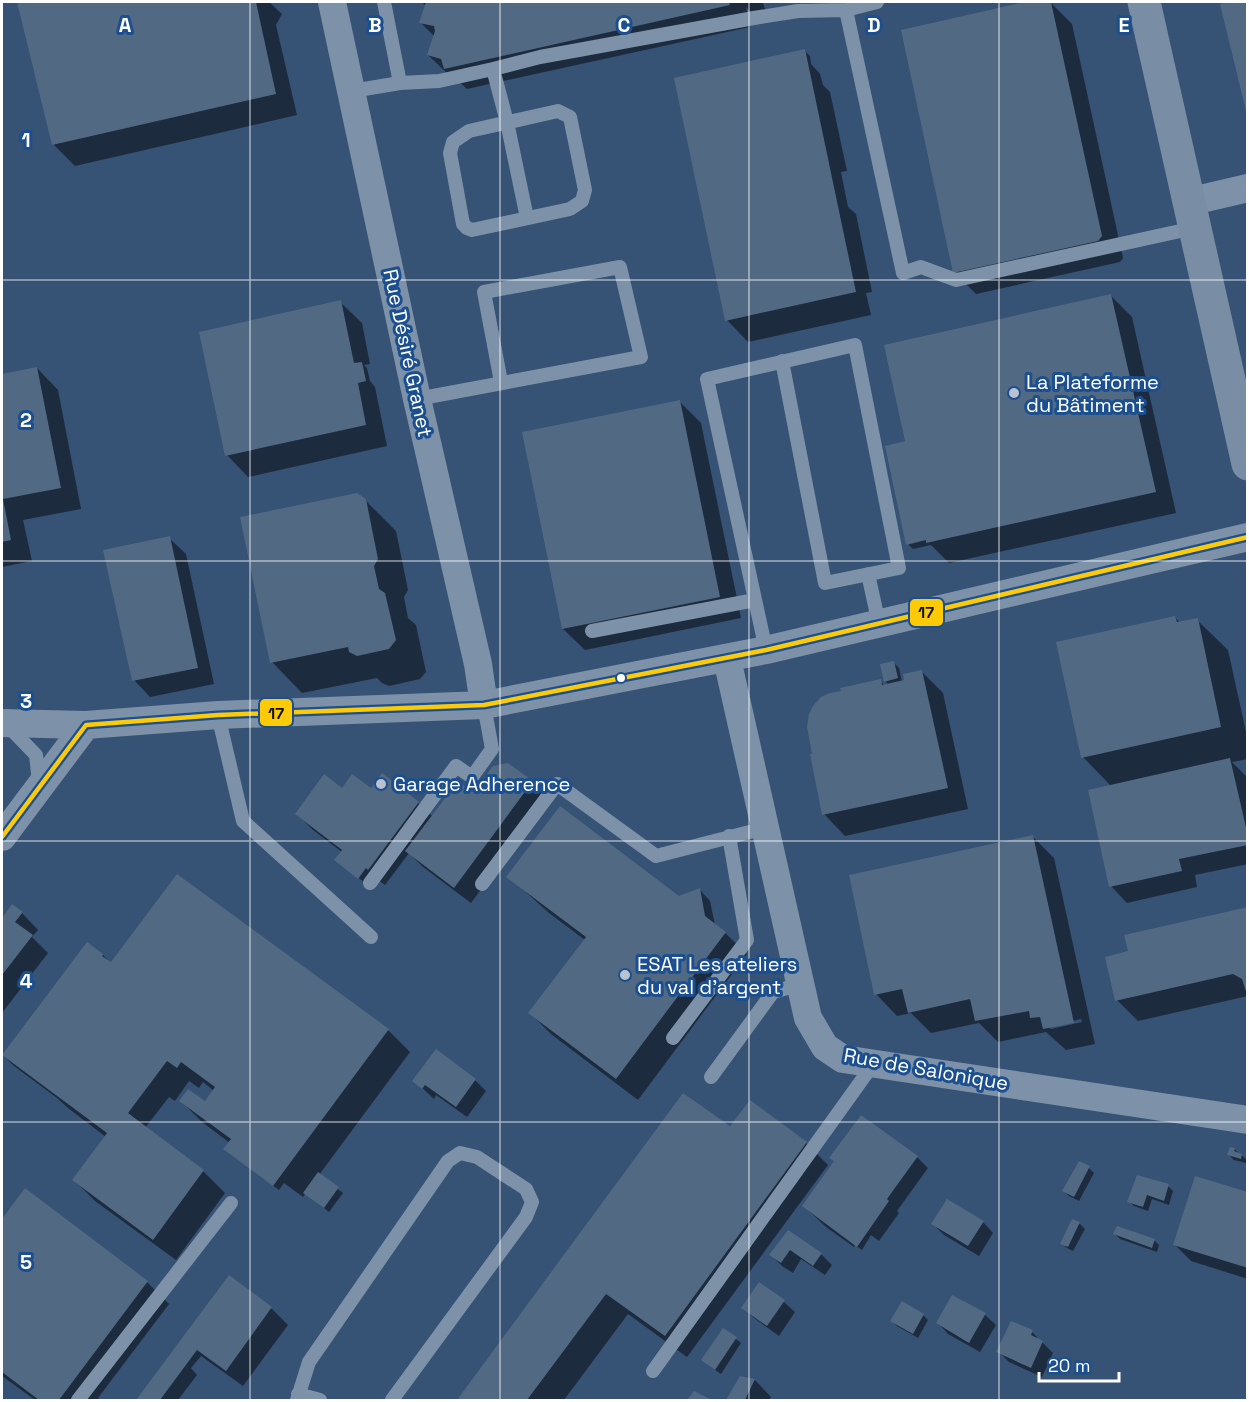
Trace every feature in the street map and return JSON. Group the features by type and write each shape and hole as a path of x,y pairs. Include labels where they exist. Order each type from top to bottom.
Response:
{"main road":[{"path":"1144,2 1248,464"}],"street":[{"name":"Rue Désiré Granet","path":"332,2 417,399 478,664 484,705"},
{"path":"1191,215 1248,189"},
{"path":"4,723 86,725 218,715 484,705 766,650 1248,537"},
{"name":"Rue de Salonique","path":"728,658 808,1018 825,1047 843,1059 1248,1120"},
{"path":"2,837 86,725"}],"lane":[{"path":"384,2 400,83"},
{"path":"352,91 400,83 439,81 540,57 754,18 798,11 846,10 877,2"},
{"path":"846,10 903,273 921,267 956,280 1191,215"},
{"path":"493,69 507,122 527,218"},
{"path":"558,111 570,117 585,190 582,201 570,208 527,218 472,230 466,228 463,224 450,153 453,142 468,131 558,111"},
{"path":"417,399 641,357 620,267 484,292 501,382"},
{"path":"766,650 707,379 782,361 855,345 899,568 825,583 782,361"},
{"path":"868,574 879,624"},
{"path":"592,631 755,600"},
{"path":"370,883 456,766 472,777 492,749 484,705"},
{"path":"218,715 243,821 371,937"},
{"path":"4,723 36,755 39,788"},
{"path":"482,884 557,784 656,856 765,828"},
{"path":"673,1038 747,940 729,836"},
{"path":"711,1077 773,992 801,984"},
{"path":"653,1371 874,1064"},
{"path":"320,1401 297,1397 309,1362 448,1161 460,1153 477,1157 526,1189 532,1202 526,1217 392,1401"},
{"path":"78,1401 231,1203"}],"building":[{"path":"17,2 256,2 276,94 52,145"},
{"path":"426,2 729,2 730,5 444,69 441,59 427,55 435,31 434,26 419,23"},
{"path":"1025,2 1051,2 1102,236 1098,241 953,273 901,30"},
{"path":"1248,2 1248,119 1220,4"},
{"path":"805,49 856,292 725,321 674,78"},
{"name":"La Plateforme du Bâtiment","path":"1111,294 1156,492 926,543 926,540 906,545 885,446 905,441 884,345"},
{"path":"341,300 354,363 362,362 366,381 358,383 366,425 225,456 199,332"},
{"path":"37,367 61,488 3,499 11,540 2,542 2,374"},
{"path":"680,400 720,597 562,629 522,432"},
{"path":"357,493 366,499 378,559 374,566 379,589 385,593 396,640 389,649 357,656 349,652 348,647 270,663 240,517"},
{"path":"170,536 198,668 132,681 103,550"},
{"path":"1175,616 1177,622 1198,618 1221,727 1081,758 1056,642"},
{"path":"894,661 898,678 884,682 880,664"},
{"path":"922,670 948,788 822,815 807,727 813,706 821,697 841,691 840,688 881,679 882,685 904,680 903,674"},
{"path":"1230,758 1248,836 1248,845 1179,859 1182,871 1109,887 1088,790"},
{"path":"508,763 533,781 454,888 405,851 458,781 473,792 493,766"},
{"path":"382,773 419,802 368,870 366,868 358,879 334,860 342,850 295,814 324,774 342,788 352,774 371,788"},
{"name":"ESAT Les ateliers du val d'argent","path":"560,806 679,896 700,888 705,916 726,932 616,1079 528,1013 586,937 506,877"},
{"path":"1033,835 1074,1023 1043,1029 1040,1017 1030,1018 1029,1011 975,1021 970,999 908,1013 902,989 874,995 849,875"},
{"path":"177,874 389,1029 273,1186 223,1149 231,1139 179,1101 188,1089 205,1101 215,1087 181,1062 177,1068 167,1061 128,1113 204,1170 153,1240 72,1180 107,1133 2,1055 87,942 111,962"},
{"path":"12,904 23,912 15,922 33,935 2,975 2,918"},
{"path":"1248,907 1248,998 1242,979 1233,974 1115,1001 1105,957 1128,951 1124,935"},
{"path":"436,1049 476,1079 456,1107 425,1085 422,1089 412,1081"},
{"path":"683,1093 730,1126 750,1100 807,1142 665,1336 606,1294 527,1400 457,1400"},
{"path":"861,1115 918,1156 887,1199 889,1201 857,1247 802,1206 834,1161 829,1158"},
{"path":"1230,1147 1242,1154 1241,1159 1227,1155"},
{"path":"1079,1161 1090,1166 1074,1197 1062,1191"},
{"path":"318,1172 339,1187 324,1208 303,1193"},
{"path":"1137,1175 1169,1184 1164,1201 1147,1195 1143,1207 1127,1202"},
{"path":"1195,1176 1248,1192 1248,1268 1173,1245"},
{"path":"25,1188 148,1281 59,1400 39,1400 2,1372 2,1219"},
{"path":"947,1199 984,1221 968,1246 931,1224"},
{"path":"1072,1219 1080,1222 1068,1247 1060,1244"},
{"path":"1117,1226 1155,1239 1152,1248 1113,1234"},
{"path":"788,1230 822,1253 813,1266 790,1250 781,1263 769,1255"},
{"path":"229,1275 272,1307 226,1371 197,1350 160,1400 136,1400"},
{"path":"759,1282 785,1300 767,1326 741,1308"},
{"path":"952,1295 986,1313 969,1343 936,1323"},
{"path":"902,1301 924,1314 913,1334 890,1321"},
{"path":"1011,1321 1033,1330 1031,1335 1043,1341 1031,1368 996,1352"},
{"path":"723,1328 737,1337 715,1370 701,1360"},
{"path":"740,1376 755,1379 745,1400 726,1400"},
{"path":"694,1391 712,1400 687,1400"}],"transit line":[{"name":"17","path":"2,837 86,725 218,715 484,705 766,650 1248,537"}],"place":[{"name":"La Plateforme du Bâtiment","path":"1014,393"},
{"name":"Garage Adherence","path":"381,784"},
{"name":"ESAT Les ateliers du val d'argent","path":"625,975"}]}
